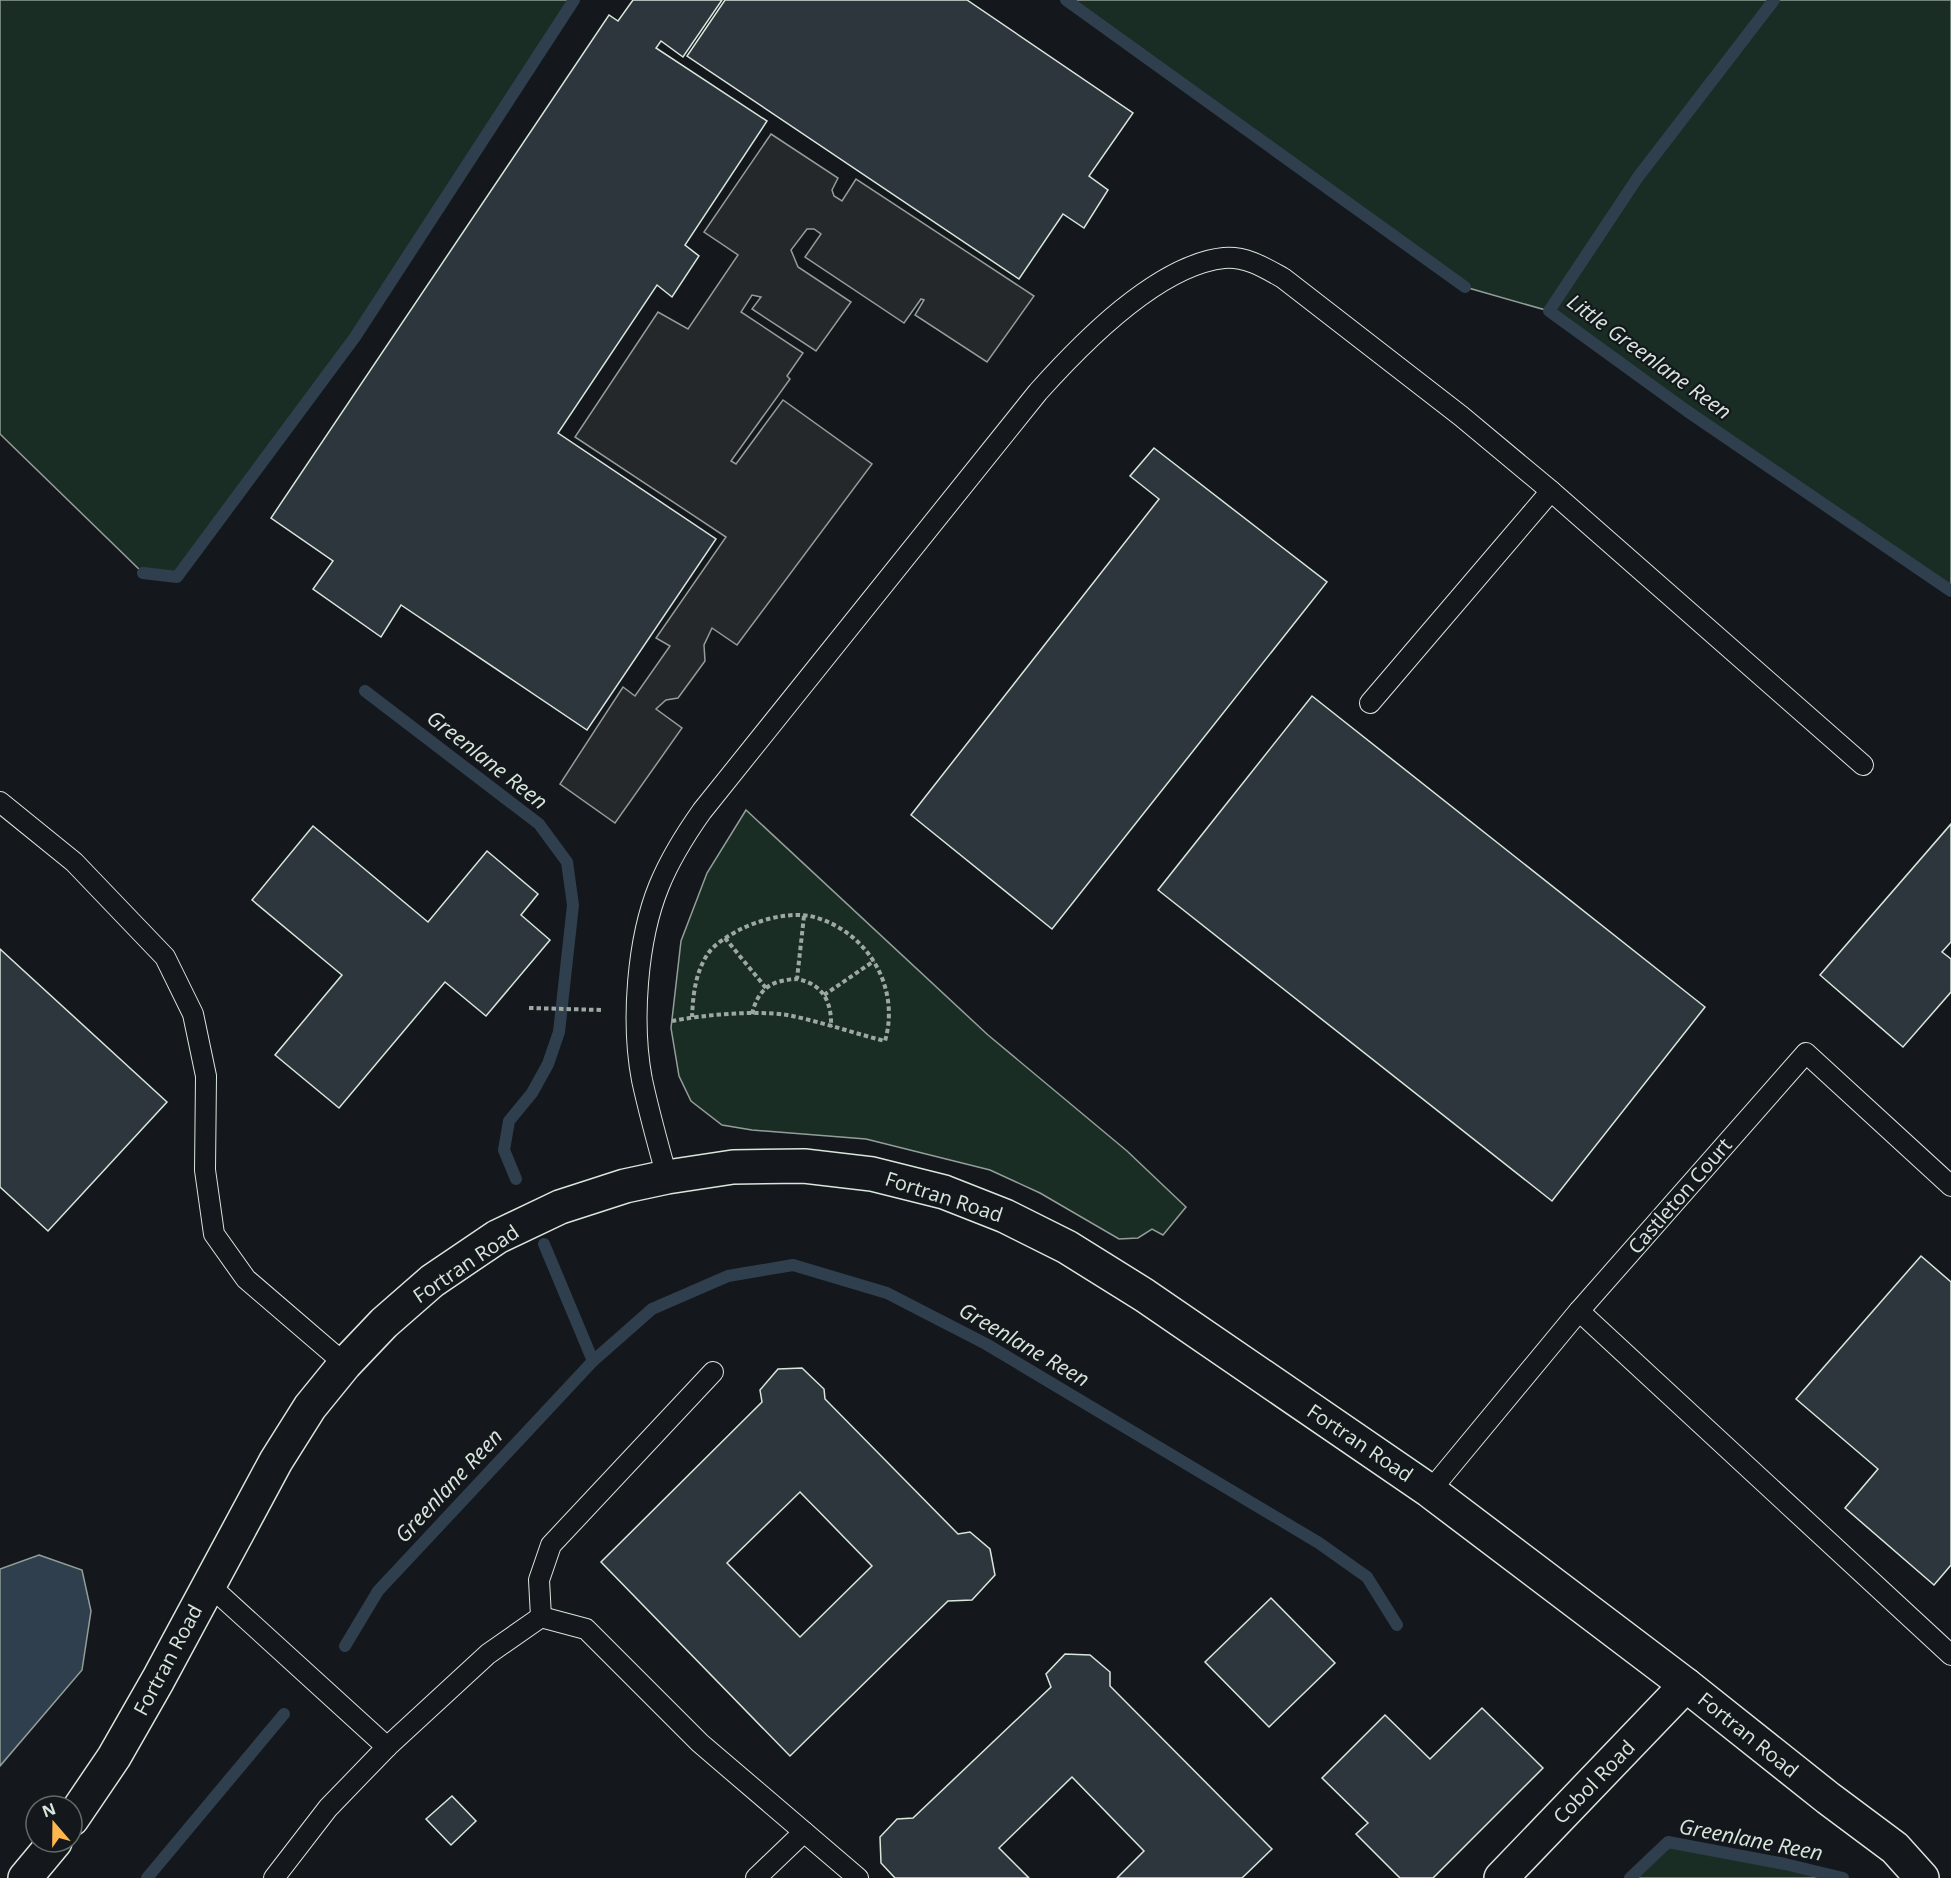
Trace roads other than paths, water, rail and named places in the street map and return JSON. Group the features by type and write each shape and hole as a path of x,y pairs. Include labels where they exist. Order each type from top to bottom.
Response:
{"street":[{"name":"Fortran Road","path":"84,1801 114,1757 158,1680 208,1584 310,1407 345,1364 384,1323 432,1281 497,1237 560,1207 625,1186 666,1177 733,1167 804,1166 872,1174 944,1192 1005,1215 1067,1247 1144,1295 1430,1491 1686,1685 1895,1848 1922,1878"},
{"name":"Cobol Road","path":"1502,1878 1686,1685"},
{"path":"25,1878 45,1854"}],"lane":[{"path":"666,1177 642,1078 637,1040 636,1001 644,938 658,888 678,845 702,811 1000,437 1064,363 1124,309 1192,265 1226,258 1257,263 1283,278 1461,416 1551,491 1863,765"},
{"path":"1370,703 1551,491"},
{"path":"0,802 74,862 165,957 193,1014 206,1076 205,1170 214,1234 246,1279 345,1364"},
{"name":"Castleton Court","path":"1430,1491 1579,1311 1806,1053 1951,1186"},
{"path":"1579,1311 1951,1655"},
{"path":"541,1617 539,1580 551,1545 713,1372"},
{"path":"208,1584 387,1747"},
{"path":"274,1878 328,1808 387,1747 488,1654 541,1617 586,1629 700,1743 858,1878"},
{"path":"756,1878 804,1832"}],"water":[{"path":"39,1555 82,1570 91,1611 82,1670 0,1766 0,1569"}],"waterway":[{"path":"143,573 177,577 355,337 574,0"},
{"path":"1066,0 1465,287"},
{"name":"Little Greenlane Reen","path":"1774,0 1638,177 1549,311 1687,411 1951,591"},
{"name":"Greenlane Reen","path":"365,691 539,824 567,862 573,905 559,1032 548,1064 532,1093 509,1121 504,1150 516,1179"},
{"name":"Greenlane Reen","path":"544,1244 593,1361 652,1309 728,1276 793,1265 887,1293 986,1344 1319,1543 1367,1577 1397,1625"},
{"name":"Greenlane Reen","path":"345,1646 378,1591 593,1361"},
{"name":"Greenlane Reen","path":"147,1878 284,1714"},
{"name":"Greenlane Reen","path":"1630,1878 1668,1842 1785,1864 1843,1878"}]}
